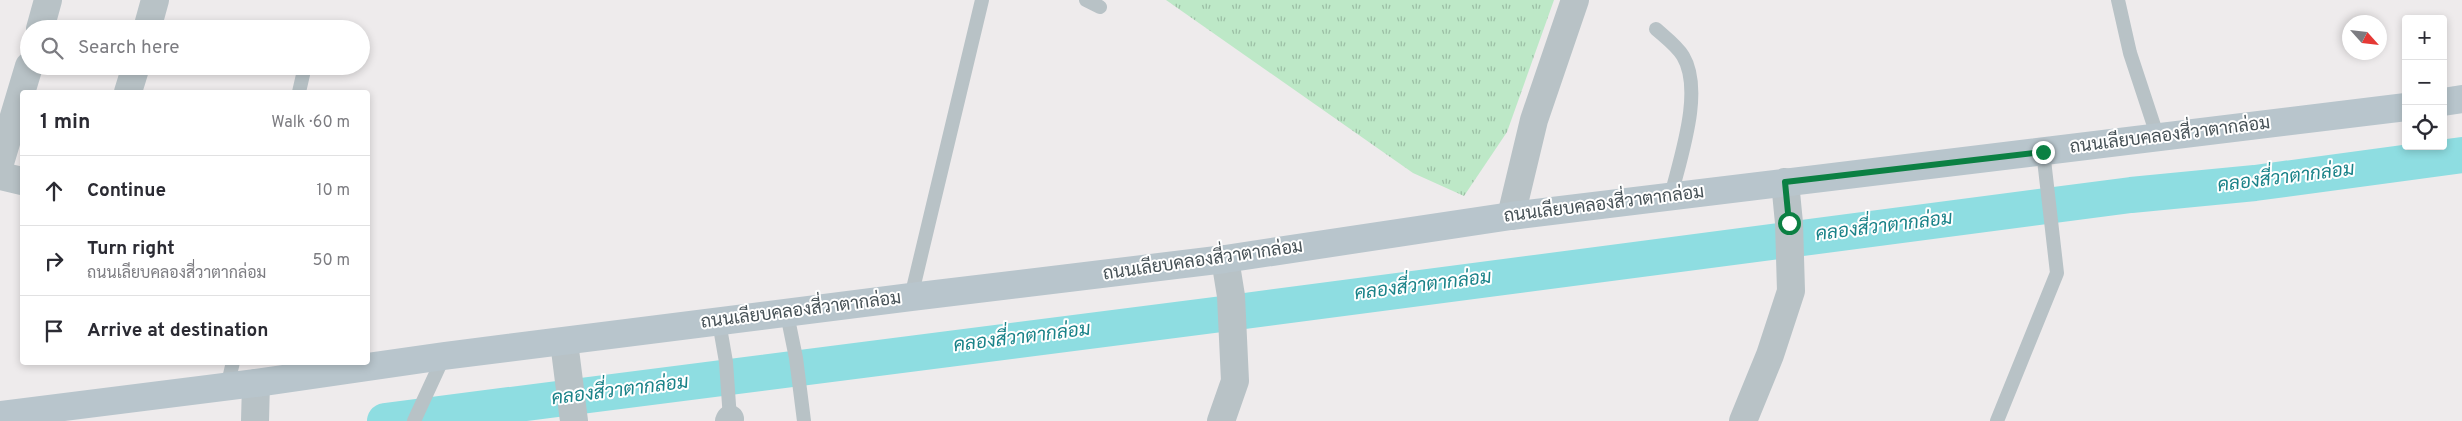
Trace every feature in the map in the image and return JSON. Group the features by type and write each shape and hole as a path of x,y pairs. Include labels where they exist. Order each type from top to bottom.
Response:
{"street":[{"path":"42,20 48,0"},
{"path":"149,20 155,0"},
{"path":"1511,216 1534,120 1575,0"},
{"path":"22,90 26,75"},
{"path":"129,90 133,75"},
{"path":"0,163 20,96"},
{"path":"2447,101 2462,99"},
{"name":"ถนนเลียบคลองสี่วาตากล่อม","path":"0,415 230,375 256,383 444,356 1225,259 1511,216 2402,108"},
{"path":"0,176 20,181"},
{"path":"1743,421 1770,355 1791,291 1789,223 1785,182"},
{"path":"1221,421 1235,381 1231,296 1225,259"},
{"path":"564,342 572,391 574,421"},
{"path":"255,420 256,383"}],"lane":[{"path":"911,297 982,0"},
{"path":"1086,0 1100,7"},
{"path":"2118,0 2130,53 2158,138"},
{"path":"1656,29 1683,55 1691,73 1691,104 1671,196"},
{"path":"299,90 303,75"},
{"path":"1998,421 2057,273 2043,152"},
{"path":"787,314 796,358 804,421"},
{"path":"719,322 726,362 730,420"},
{"path":"414,421 444,356"}],"green space":[{"path":"1166,0 1554,0 1507,132 1464,196 1413,173"}],"waterway":[{"name":"คลองสี่วาตากล่อม","path":"385,421 2131,195 2255,183 2462,155"}],"route":[{"path":"1789,223 1785,182 1969,159 2043,152"}]}
